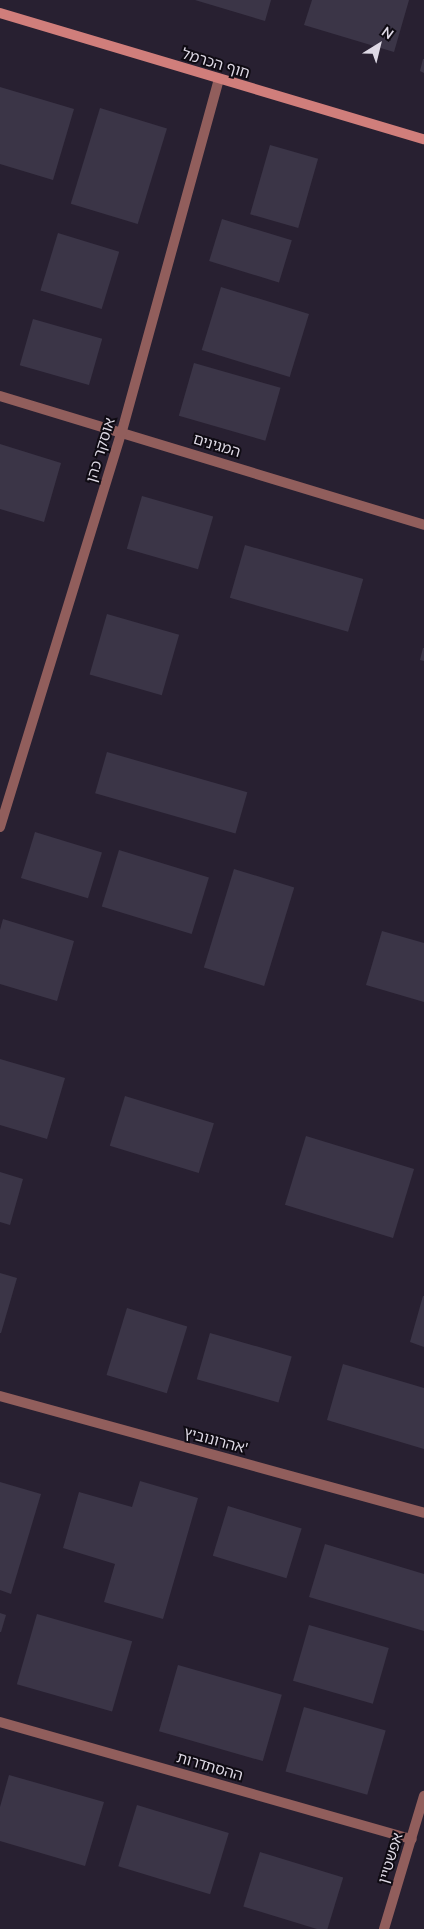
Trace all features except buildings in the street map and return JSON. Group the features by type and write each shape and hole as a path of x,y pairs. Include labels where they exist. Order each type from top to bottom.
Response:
{"street":[{"name":"חוף הכרמל","path":"0,13 219,80 424,139"},
{"name":"אוסקר כהן","path":"0,827 122,431 219,80"},
{"name":"המגינים","path":"0,396 122,431 424,524"},
{"name":"אהרונוביץ'","path":"0,1396 424,1513"},
{"name":"ההסתדרות","path":"0,1722 412,1839"},
{"name":"אפשטיין","path":"384,1929 424,1796"}]}
